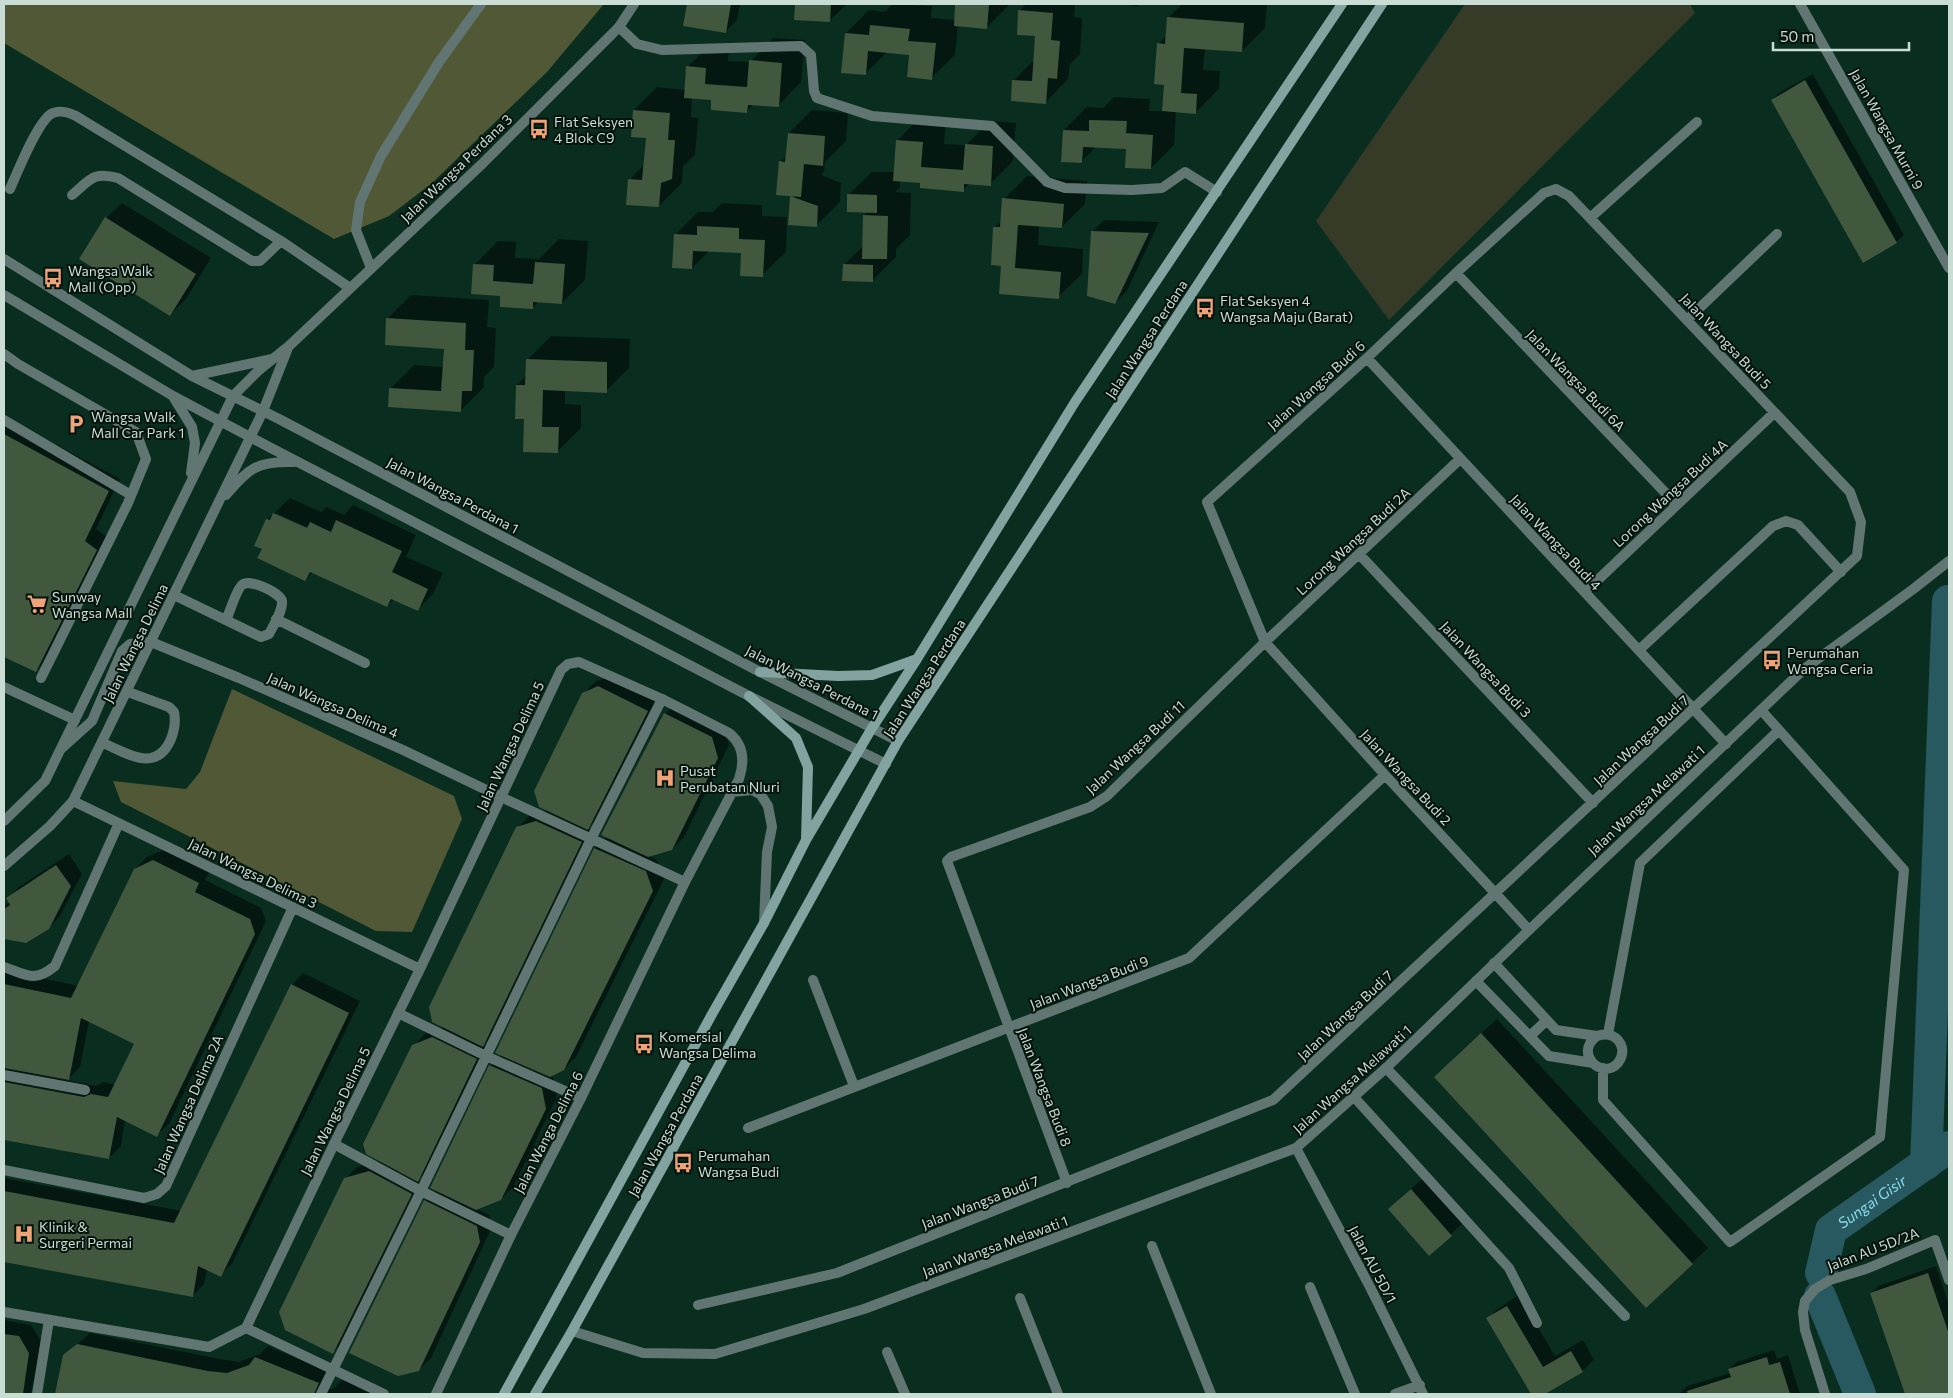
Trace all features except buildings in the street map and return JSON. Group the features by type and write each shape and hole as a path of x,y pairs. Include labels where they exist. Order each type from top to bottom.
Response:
{"main road":[{"name":"Jalan Wangsa Perdana","path":"504,1394 711,1016 764,924 806,840 872,728 917,659 1075,402 1342,4"},
{"name":"Jalan Wangsa Perdana","path":"535,1394 572,1331 898,742 1382,4"},
{"path":"760,672 838,676 872,675 917,659"},
{"path":"748,696 796,738 808,767 806,840"}],"street":[{"path":"371,268 356,230 360,202 381,156 439,62 481,4"},
{"name":"Jalan Wangsa Perdana 3","path":"233,396 482,164 619,27 634,4"},
{"name":"Jalan Wangsa Murni 9","path":"1802,4 1949,265"},
{"path":"619,27 637,44 662,50 802,46 811,55 814,91 817,98 872,116 992,126 1047,182 1055,186 1132,190 1162,188 1185,172 1217,192"},
{"path":"10,189 42,121 54,112 66,112 76,116 281,241 350,288"},
{"path":"1590,218 1697,122"},
{"path":"72,195 91,178 103,174 118,178 252,261 260,261 281,241"},
{"name":"Jalan Wangsa Budi 5","path":"1556,189 1569,196 1850,492 1861,522"},
{"name":"Jalan Wangsa Budi 6","path":"1265,642 1207,502 1367,358 1544,193 1556,189"},
{"path":"1687,320 1776,234"},
{"name":"Jalan Wangsa Perdana 1","path":"4,259 192,376 263,411 760,672 898,742"},
{"name":"Jalan Wangsa Budi 6A","path":"1456,273 1677,505"},
{"path":"4,295 173,396 297,462 748,696 886,764"},
{"name":"Jalan Wangsa Perdana 3","path":"263,411 288,346"},
{"path":"4,354 136,432 146,459 131,495 41,678"},
{"path":"192,376 273,358"},
{"name":"Jalan Wangsa Budi 4","path":"1367,358 1459,460 1726,744"},
{"path":"173,396 192,427 195,443 190,484"},
{"name":"Jalan Wangsa Delima","path":"4,821 45,781 233,396"},
{"name":"Jalan Wangsa Delima","path":"4,866 50,826 73,801 128,692 263,411"},
{"name":"Lorong Wangsa Budi 4A","path":"1585,592 1774,413"},
{"path":"4,420 131,495"},
{"name":"Lorong Wangsa Budi 2A","path":"1265,642 1459,460"},
{"path":"216,507 242,476 257,466 275,462 297,462"},
{"path":"1639,650 1773,526 1786,521 1798,525 1841,572"},
{"name":"Jalan Wangsa Budi 7","path":"698,1305 837,1273 1273,1100 1841,572 1857,556 1861,522"},
{"name":"Jalan Wangsa Budi 3","path":"1359,554 1593,802"},
{"name":"Jalan Wangsa Melawati 1","path":"572,1331 643,1353 715,1354 864,1309 1296,1148 1386,1068 1804,669 1949,561"},
{"path":"174,595 260,637 266,637 269,634 282,605 282,600 252,582 241,585 226,620"},
{"path":"276,619 365,662"},
{"path":"62,748 92,721 122,651 130,644 151,642"},
{"name":"Jalan Wangsa Delima 4","path":"151,642 239,678 394,746 685,882"},
{"name":"Jalan Wangsa Budi 2","path":"1265,642 1529,930"},
{"name":"Jalan Wangsa Budi 11","path":"947,861 951,857 1098,803 1265,642"},
{"name":"Jalan Wangsa Delima 5","path":"246,1328 420,969 561,670 568,664 579,662 662,699"},
{"path":"4,687 75,720"},
{"path":"103,743 138,758 146,759 160,755 168,746 173,733 174,712 168,707 128,692"},
{"path":"321,1394 591,839 662,699"},
{"name":"Jalan Wanga Delima 6","path":"436,1394 511,1235 581,1098 685,882 740,779 744,764 737,740 729,733 662,699"},
{"path":"1603,1068 1603,1100 1730,1242 1880,1137 1904,870 1761,710"},
{"path":"1608,1034 1640,863 1779,730"},
{"name":"Jalan Wangsa Budi 9","path":"748,1128 1189,958 1385,775"},
{"path":"732,792 752,790 761,795 768,806 772,827 767,852 764,924"},
{"name":"Jalan Wangsa Delima 3","path":"73,801 420,969"},
{"path":"4,967 31,977 43,975 55,966 119,823"},
{"name":"Jalan Wangsa Budi 8","path":"947,861 1067,1183"},
{"name":"Jalan Wangsa Delima 2A","path":"4,1170 144,1198 157,1194 166,1186 293,907"},
{"path":"1508,978 1504,962 1511,948"},
{"path":"1476,981 1549,1056 1593,1063 1603,1068 1614,1066 1621,1057 1622,1051 1618,1040 1608,1034 1597,1036 1556,1030 1494,964"},
{"path":"813,980 854,1086"},
{"path":"398,1013 486,1056 581,1098"},
{"path":"1530,1036 1547,1020"},
{"path":"1593,1063 1589,1059 1588,1048 1597,1036"},
{"path":"1386,1068 1624,1316"},
{"path":"4,1075 85,1090"},
{"path":"1354,1097 1509,1268 1537,1323"},
{"path":"334,1144 421,1191 511,1235"},
{"name":"Jalan AU 5D/1","path":"1296,1148 1421,1390"},
{"name":"Jalan AU 5D/2A","path":"1824,1394 1805,1330 1803,1312 1805,1301 1814,1289 1830,1280 1866,1269 1935,1240 1949,1280"},
{"path":"1152,1246 1211,1394"},
{"path":"1310,1287 1355,1394"},
{"path":"1020,1298 1058,1394"},
{"path":"4,1312 209,1347 246,1328 384,1394"},
{"path":"37,1394 49,1320"},
{"path":"888,1352 905,1394"},
{"path":"1394,1394 1421,1390"}],"green space":[{"path":"4,4 604,4 547,72 431,184 389,216 334,239 4,43"},
{"path":"1465,4 1690,4 1695,13 1389,320 1316,221"},
{"path":"232,689 454,796 462,819 412,932 376,931 121,802 113,781 186,789 200,772"}],"waterway":[{"path":"1926,1164 1948,601"},
{"name":"Sungai Gisir","path":"1821,1273 1831,1230 1949,1147"},
{"name":"Sungai Gisir","path":"1820,1296 1860,1394"}],"place":[{"name":"Flat Seksyen 4 Blok C9","path":"539,129"},
{"name":"Wangsa Walk Mall (Opp)","path":"53,278"},
{"name":"Flat Seksyen 4 Wangsa Maju (Barat)","path":"1205,308"},
{"name":"Wangsa Walk Mall Car Park 1","path":"76,424"},
{"name":"Sunway Wangsa Mall","path":"37,604"},
{"name":"Perumahan Wangsa Ceria","path":"1772,660"},
{"name":"Pusat Perubatan Nluri","path":"665,778"},
{"name":"Komersial Wangsa Delima","path":"644,1044"},
{"name":"Perumahan Wangsa Budi","path":"683,1163"},
{"name":"Klinik & Surgeri Permai","path":"24,1234"}]}
